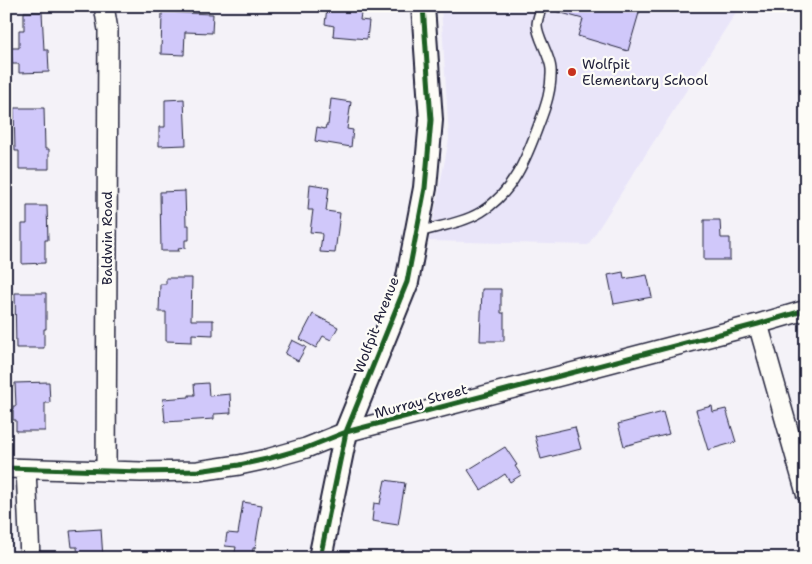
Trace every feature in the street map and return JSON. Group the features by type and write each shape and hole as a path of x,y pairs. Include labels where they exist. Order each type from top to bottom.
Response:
{"street":[{"name":"Baldwin Road","path":"104,6 108,30 106,471"},
{"name":"Wolfpit Avenue","path":"320,558 346,432 406,282 425,188 431,120 423,6"},
{"name":"Murray Street","path":"6,468 198,471 239,465 306,448 346,432 806,310"},
{"path":"758,324 806,493"},
{"path":"26,469 30,558"}],"lane":[{"path":"416,232 463,220 481,212 500,197 519,172 529,153 547,104 551,82 551,66 537,25 542,6"}],"shaded area":[{"name":"Wolfpit Elementary School","path":"441,6 740,6 588,245 429,241 449,139"}],"building":[{"path":"338,6 362,6 360,20 369,21 367,39 333,36 334,26 325,24 327,8 337,10"},
{"path":"551,6 641,6 628,51 578,36 583,19 551,10"},
{"path":"24,12 42,12 44,50 48,50 49,72 19,73 19,64 12,64 11,48 19,48 19,30 24,30"},
{"path":"162,12 213,14 212,33 185,32 184,55 161,54"},
{"path":"184,99 186,145 159,146 159,127 165,127 165,100"},
{"path":"331,99 351,102 347,129 353,130 351,147 315,141 317,127 325,129 326,125 328,125"},
{"path":"14,108 44,108 45,149 49,149 49,169 19,169 19,151 15,151"},
{"path":"310,184 329,187 326,211 340,213 335,253 320,252 321,233 310,232 313,210 308,210"},
{"path":"185,191 186,225 189,225 189,240 185,240 185,248 178,249 179,251 161,251 160,192"},
{"path":"27,206 47,206 48,240 45,240 45,263 22,264 22,224 27,224"},
{"path":"704,220 720,220 721,238 730,238 730,260 704,260"},
{"path":"623,272 624,279 647,275 652,297 614,304 608,275"},
{"path":"166,278 192,278 191,320 213,320 213,335 192,334 192,342 166,341 166,312 159,312 160,284 166,284"},
{"path":"482,289 501,289 501,313 504,313 504,341 480,341"},
{"path":"15,293 46,293 44,348 16,348"},
{"path":"313,314 338,327 331,340 323,336 316,348 300,339"},
{"path":"292,340 306,347 298,361 285,354"},
{"path":"49,382 50,403 45,403 45,431 16,431 16,420 13,420 13,406 16,406 15,383"},
{"path":"208,383 209,396 230,394 231,413 214,414 214,419 165,422 163,399 195,395 194,384"},
{"path":"712,406 713,412 726,409 736,442 708,450 696,410"},
{"path":"663,412 669,434 624,446 618,424"},
{"path":"575,427 581,449 541,459 535,436"},
{"path":"505,447 521,475 510,482 505,474 481,490 468,470"},
{"path":"385,480 405,483 398,525 372,521 374,503 380,504"},
{"path":"243,502 262,505 252,558 234,558 236,547 225,546 227,533 238,534"},
{"path":"101,529 103,558 78,558 77,547 72,547 70,531"}],"cycle path":[{"path":"320,558 346,432 407,282 425,188 431,120 423,6"},
{"path":"6,468 141,472 198,471 239,465 306,448 346,432 806,310"}],"place":[{"name":"Wolfpit Elementary School","path":"572,72"}]}
